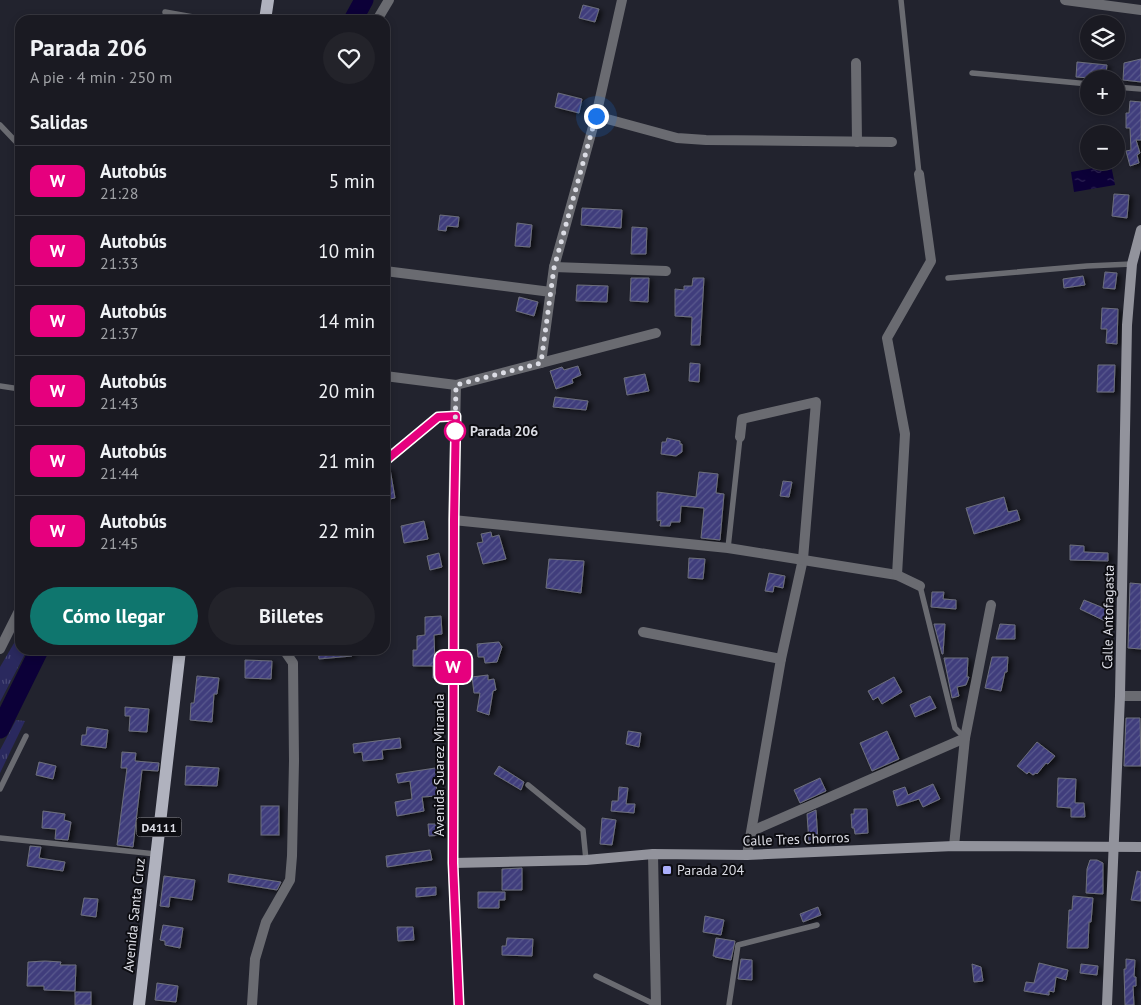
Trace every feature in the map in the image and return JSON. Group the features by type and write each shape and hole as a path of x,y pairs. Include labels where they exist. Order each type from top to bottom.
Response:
{"main road":[{"path":"266,15 268,0"},
{"name":"Calle Antofagasta","path":"1108,1005 1120,696 1127,325 1132,264 1141,230"},
{"name":"Avenida Santa Cruz","path":"139,1005 179,655"},
{"name":"Calle Tres Chorros","path":"453,863 586,860 653,854 748,855 954,846 1141,847"},
{"name":"Avenida Suarez Miranda","path":"453,863 459,1005"}],"street":[{"path":"380,15 389,0"},
{"path":"541,363 554,268 596,116 622,0"},
{"path":"1065,0 1141,10"},
{"path":"856,63 857,142"},
{"path":"596,116 677,138 892,142"},
{"path":"897,576 905,434 887,338 931,261 918,174"},
{"path":"554,268 666,271"},
{"path":"390,272 551,292"},
{"path":"390,377 456,385 656,333"},
{"name":"Avenida Suarez Miranda","path":"453,863 456,385"},
{"path":"740,437 742,418 816,402 803,559 781,659 748,855"},
{"path":"390,458 438,417 456,416"},
{"path":"454,520 728,548 897,576 920,586"},
{"path":"954,846 966,738 991,605"},
{"path":"0,649 15,619"},
{"path":"643,632 781,659"},
{"path":"252,1005 255,958 266,922 290,880 294,760 292,663 287,655"},
{"path":"1120,696 1141,696"},
{"path":"752,831 966,738"},
{"path":"653,854 656,1005"}],"lane":[{"path":"901,0 918,174"},
{"path":"165,12 182,15"},
{"path":"972,73 1080,83"},
{"path":"1125,88 1141,89"},
{"path":"0,125 15,141"},
{"path":"948,278 1132,264"},
{"path":"0,386 15,388"},
{"path":"728,548 740,437"},
{"path":"920,586 955,728 966,738"},
{"path":"0,789 26,736"},
{"path":"528,785 583,830 586,860"},
{"path":"0,838 156,854"},
{"path":"729,1005 738,946 818,925"},
{"path":"596,976 656,1005"}],"green space":[{"path":"15,642 15,655 24,655 0,702 0,667"},
{"path":"16,720 25,721 0,773 0,750"}],"water":[{"path":"1112,170 1115,185 1074,192 1071,172"}],"building":[{"path":"583,5 599,9 595,22 579,18"},
{"path":"1141,59 1141,82 1125,80 1124,63"},
{"path":"1077,62 1107,65 1106,70 1080,70 1080,77 1076,77"},
{"path":"558,93 582,99 579,113 555,107"},
{"path":"1130,101 1141,102 1141,140 1136,140 1140,153 1137,155 1139,163 1130,166 1126,151 1131,150 1130,128 1126,128 1126,113 1129,113"},
{"path":"1114,194 1129,195 1127,218 1112,216"},
{"path":"582,208 622,210 621,228 581,225"},
{"path":"440,215 459,217 458,227 447,226 446,231 438,230"},
{"path":"517,223 532,225 530,247 515,246"},
{"path":"632,227 647,228 646,254 631,254"},
{"path":"1105,272 1117,273 1115,289 1103,288"},
{"path":"1083,276 1085,285 1064,288 1063,279"},
{"path":"631,278 649,278 648,302 630,301"},
{"path":"693,278 704,278 700,345 691,345 692,317 675,316 675,289 684,290 684,286 692,286"},
{"path":"577,285 608,286 607,302 576,301"},
{"path":"519,297 538,302 534,316 516,311"},
{"path":"1102,308 1118,309 1117,344 1106,343 1107,329 1101,329"},
{"path":"690,363 700,364 699,382 689,381"},
{"path":"1098,365 1115,365 1114,392 1097,392"},
{"path":"578,366 581,375 572,379 573,383 556,389 550,371 562,367 564,370"},
{"path":"645,374 649,391 627,395 624,378"},
{"path":"555,397 588,401 586,410 553,407"},
{"path":"667,438 680,441 682,452 676,456 661,454 662,442 666,442"},
{"path":"390,469 395,498 390,499"},
{"path":"699,472 718,474 716,493 724,494 720,540 701,538 704,508 681,506 680,522 671,522 670,526 660,526 661,520 657,521 657,492 696,497"},
{"path":"783,481 792,482 789,497 780,496"},
{"path":"1004,497 1008,512 1017,510 1020,520 974,534 966,508"},
{"path":"424,521 428,539 404,543 401,526"},
{"path":"491,532 492,537 499,535 506,559 483,564 477,543 483,542 481,534"},
{"path":"1070,545 1084,546 1084,552 1108,553 1108,561 1070,560"},
{"path":"439,553 442,567 430,570 427,556"},
{"path":"689,558 705,559 703,579 688,578"},
{"path":"549,559 584,561 581,593 546,588"},
{"path":"769,573 785,576 783,588 774,586 773,592 765,591"},
{"path":"1130,583 1141,584 1141,649 1128,648"},
{"path":"932,592 944,592 943,599 956,600 956,609 931,607"},
{"path":"1084,600 1106,609 1107,622 1080,609"},
{"path":"441,616 442,634 434,635 435,665 444,665 444,678 433,678 433,666 413,666 413,650 417,650 417,636 425,635 425,617"},
{"path":"934,624 945,624 943,654 942,654"},
{"path":"1000,624 1015,625 1015,639 996,639"},
{"path":"499,642 502,647 497,662 485,663 484,657 478,657 477,644"},
{"path":"319,655 352,655 352,656 319,659"},
{"path":"992,657 1008,657 1007,672 1005,672 1001,691 985,688"},
{"path":"944,658 968,658 967,677 969,677 966,685 957,687 959,696 952,698"},
{"path":"245,660 272,661 271,679 245,678"},
{"path":"488,675 488,680 494,679 496,690 493,691 489,715 477,711 480,693 474,693 472,677"},
{"path":"197,676 219,678 217,694 214,694 212,722 190,720 191,703 194,703"},
{"path":"894,677 902,692 882,704 878,697 873,700 868,691"},
{"path":"930,696 936,708 915,717 910,705"},
{"path":"125,707 149,709 147,732 129,731 130,716 125,716"},
{"path":"1126,718 1140,718 1141,766 1124,766"},
{"path":"87,727 108,730 106,748 81,745 82,735 86,735"},
{"path":"628,731 641,733 639,747 626,744"},
{"path":"887,731 899,759 872,771 860,743"},
{"path":"400,738 401,748 382,750 383,759 363,761 362,752 354,753 353,744"},
{"path":"1037,742 1055,756 1037,774 1033,775 1029,772 1027,774 1017,766"},
{"path":"122,752 136,753 135,761 159,763 158,771 142,770 133,847 117,845 127,768 121,768"},
{"path":"39,762 56,766 53,779 36,775"},
{"path":"186,766 219,768 217,786 185,785"},
{"path":"499,766 524,782 521,790 494,774"},
{"path":"442,767 443,777 436,779 437,796 422,797 424,811 397,816 395,802 412,799 410,781 398,783 396,774"},
{"path":"820,778 826,791 800,803 794,790"},
{"path":"1058,778 1076,779 1075,803 1084,803 1085,817 1071,817 1071,808 1057,807"},
{"path":"933,784 940,799 923,807 919,799 897,806 893,791 905,787 908,795"},
{"path":"619,787 628,788 626,804 635,804 634,813 611,811 612,801 618,801"},
{"path":"261,806 279,806 279,835 261,835"},
{"path":"854,809 867,809 868,833 855,834 854,828 852,828 851,814 854,814"},
{"path":"816,810 818,842 809,843 807,814"},
{"path":"43,811 65,814 64,820 71,822 68,840 55,839 56,829 42,828"},
{"path":"602,818 616,820 612,845 600,844"},
{"path":"428,824 441,824 442,835 429,836"},
{"path":"30,846 41,847 39,858 65,862 63,871 27,866"},
{"path":"430,850 432,860 387,867 386,856"},
{"path":"1090,860 1097,860 1103,863 1103,894 1086,893 1087,869"},
{"path":"522,868 522,890 502,890 502,869"},
{"path":"1137,871 1141,872 1141,901 1131,900"},
{"path":"229,874 281,882 277,890 228,882"},
{"path":"164,876 195,880 192,900 170,897 169,907 160,906"},
{"path":"436,887 436,895 416,897 416,888"},
{"path":"478,892 505,892 505,900 499,900 499,908 478,908"},
{"path":"1073,896 1093,898 1091,922 1089,922 1088,948 1067,948 1069,910 1072,910"},
{"path":"84,898 98,899 96,917 81,915"},
{"path":"818,907 821,915 803,922 800,914"},
{"path":"705,916 724,920 721,935 703,932"},
{"path":"163,925 183,928 180,948 165,945 165,941 160,940"},
{"path":"397,927 413,927 414,940 398,941"},
{"path":"507,938 533,939 532,956 502,955 502,946 506,946"},
{"path":"716,938 735,941 731,960 713,956"},
{"path":"741,959 752,960 752,980 738,979"},
{"path":"1126,959 1135,960 1134,977 1136,977 1136,986 1133,986 1134,1005 1125,1005 1124,969 1126,969"},
{"path":"28,962 61,962 60,965 76,965 75,991 44,990 44,986 27,986"},
{"path":"1039,963 1068,970 1066,980 1056,977 1054,992 1049,991 1049,995 1024,991 1026,982 1034,983"},
{"path":"972,964 981,967 983,981 974,982"},
{"path":"1081,964 1098,966 1097,975 1080,973"},
{"path":"157,983 178,986 176,1002 155,1000"},
{"path":"75,992 91,992 91,1005 75,1005"}],"waterway":[{"path":"356,15 364,0"},
{"path":"0,729 37,655"}],"bus line":[{"name":"W","path":"390,458 438,417 456,416 453,863 459,1005"}],"place":[{"name":"Parada 206","path":"455,431"},
{"name":"Parada 204","path":"667,870"}],"route":[{"path":"455,431 455,433 456,385 541,363 554,268 596,116"}]}
